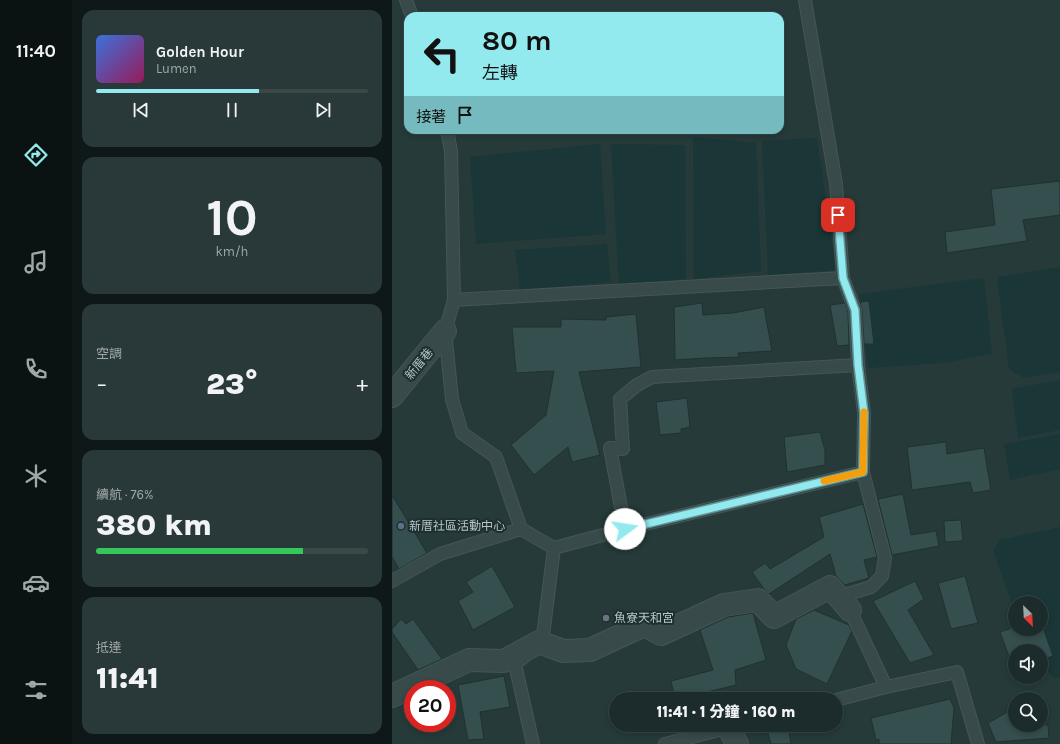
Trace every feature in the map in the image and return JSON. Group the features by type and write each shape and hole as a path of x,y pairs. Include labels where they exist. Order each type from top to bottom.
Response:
{"street":[{"name":"新厝巷","path":"392,396 445,331"},
{"path":"392,696 469,660 504,661 539,642 563,651 590,650 644,625 662,634 724,605 758,600 774,617 830,587 850,610"}],"lane":[{"path":"406,0 410,12"},
{"path":"805,0 836,184 843,278 855,310 858,365 864,413 863,472 885,558 882,576 871,588 848,594 850,610 886,687"},
{"path":"448,134 450,151 454,300 445,331 452,399 462,433 496,457 520,529 554,548 625,529 863,472"},
{"path":"454,300 843,278"},
{"path":"625,529 610,448 623,449 620,399 637,385 652,377 858,365"},
{"path":"392,580 440,554 520,529"},
{"path":"533,744 515,664 533,649 543,636 554,548"},
{"path":"843,698 956,672 978,744"},
{"path":"665,744 735,732"}],"water":[{"path":"693,137 756,143 761,271 694,279"},
{"path":"817,138 836,270 768,275 762,141"},
{"path":"600,144 606,234 476,244 470,157"},
{"path":"611,144 685,145 686,279 619,286"},
{"path":"607,244 611,282 520,290 515,250"},
{"path":"1060,267 1060,372 1024,378 1009,369 997,277"},
{"path":"984,278 992,354 943,363 868,368 859,294"},
{"path":"1060,380 1060,430 1018,438 1012,389"},
{"path":"1060,434 1060,469 1010,480 1004,444"},
{"path":"1060,527 1060,676 1055,678 1048,672 1048,644 1041,644 1041,636 1048,636 1048,596 1009,596 993,550 1000,540"}],"building":[{"path":"1060,181 1060,215 1023,220 1027,241 947,253 945,232 995,225 991,189"},
{"path":"869,301 874,344 864,344 862,310 860,302"},
{"path":"702,303 703,315 733,313 764,307 772,351 738,353 739,357 675,360 674,307"},
{"path":"845,303 848,312 849,345 837,346 830,305"},
{"path":"636,314 641,367 579,372 600,455 572,462 568,447 534,475 511,445 546,415 554,371 516,373 512,327 561,327 561,319 606,320 606,317"},
{"path":"687,398 690,427 681,429 681,433 660,435 656,402"},
{"path":"820,432 825,450 825,465 787,472 784,437"},
{"path":"946,442 947,454 984,448 991,490 973,493 970,482 912,490 907,447"},
{"path":"903,494 911,535 936,531 939,546 892,555 878,499"},
{"name":"新厝社區活動中心","path":"392,495 427,553 399,569 392,557"},
{"path":"863,504 877,557 864,560 869,578 845,585 836,576 830,554 769,594 764,589 752,572 765,563 770,569 824,537 819,517"},
{"path":"961,520 963,541 945,542 944,521"},
{"path":"492,566 515,607 473,630 458,601 473,592 466,582"},
{"path":"965,576 978,623 951,629 938,583"},
{"path":"915,581 924,599 908,610 934,655 910,663 873,601"},
{"path":"814,610 849,625 852,631 827,684 796,669 786,645 796,619"},
{"path":"753,613 766,660 735,670 736,685 707,692 673,692 671,681 713,670 700,630 728,617"},
{"path":"401,619 406,624 413,619 442,659 418,670 392,632 392,629"},
{"path":"1008,629 1008,636 1046,636 1053,656 1048,658 1048,644 1008,644 1008,654 1000,632"},
{"path":"504,676 510,707 480,712 484,739 468,740 458,685"},
{"path":"950,699 954,708 951,744 879,744 879,739 876,740 871,718"},
{"path":"1008,712 1008,732 1048,732 1048,725 1049,738 996,742 988,723"},
{"path":"768,732 789,732 791,744 771,744"}],"slow traffic":[{"path":"824,481 863,472 864,412"}],"place":[{"name":"新厝社區活動中心","path":"401,526"},
{"name":"魚寮天和宮","path":"606,618"}],"route":[{"path":"625,529 863,472 864,413 858,365 855,310 843,278 838,215"}]}
